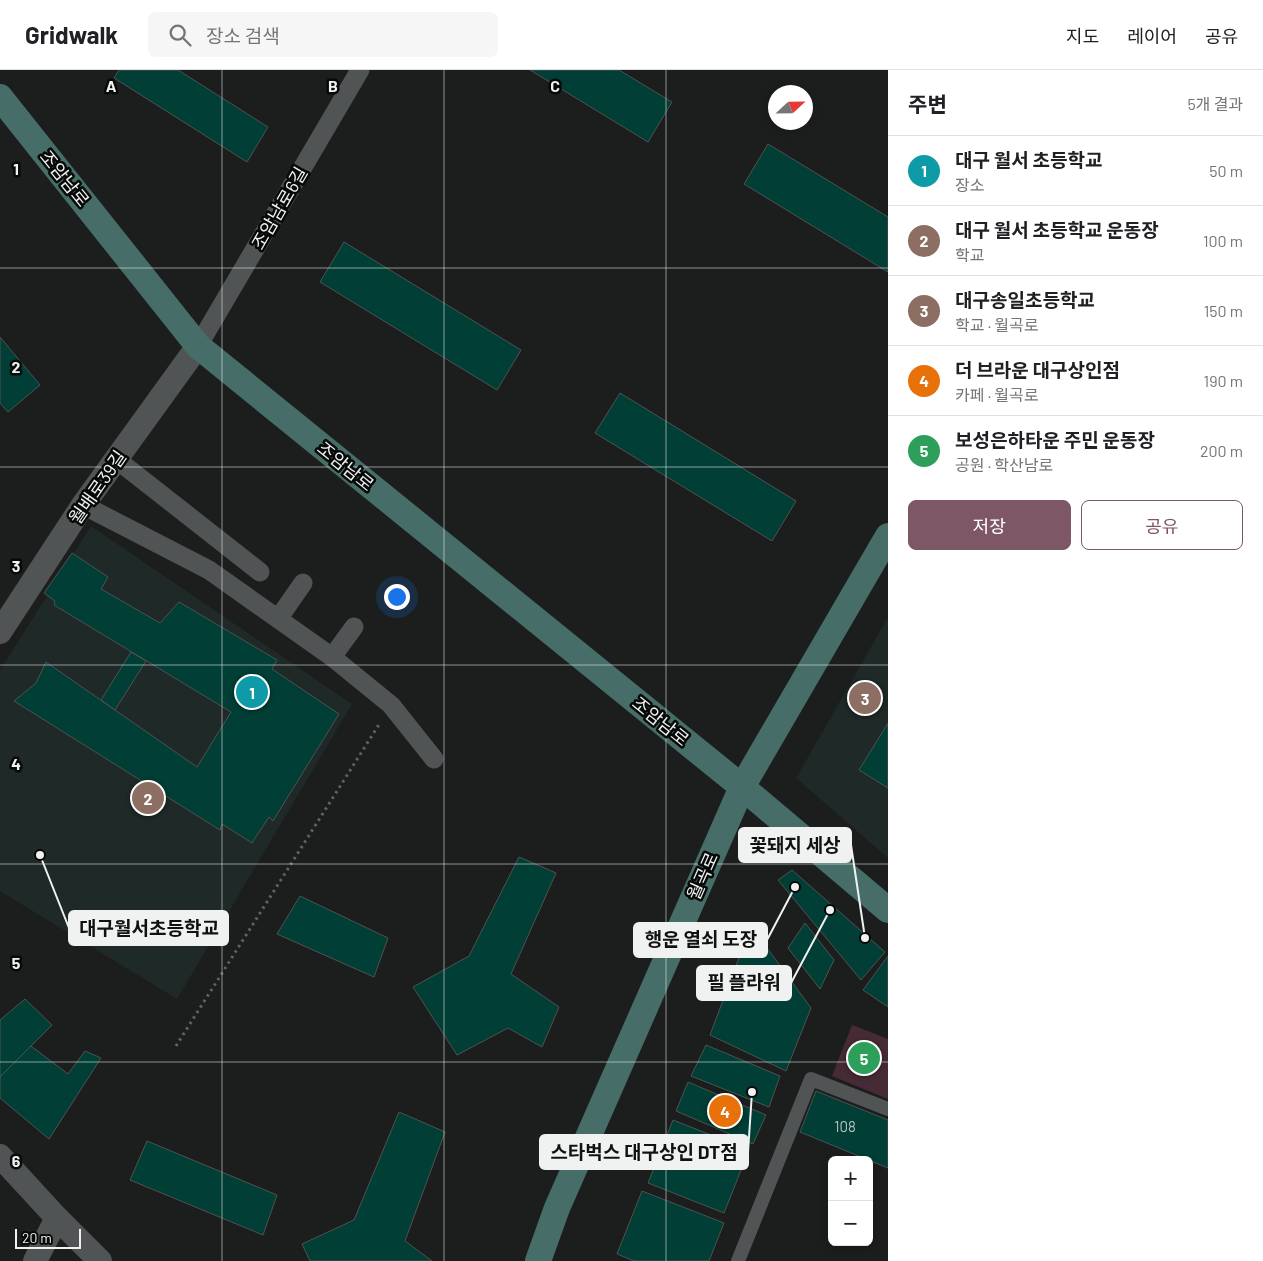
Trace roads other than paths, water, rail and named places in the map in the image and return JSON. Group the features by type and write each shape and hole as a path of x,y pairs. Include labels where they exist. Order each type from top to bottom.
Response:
{"main road":[{"name":"조암남로","path":"0,97 198,346 742,787 888,910"},
{"name":"월곡로","path":"538,1261 557,1208 742,787 888,536"}],"street":[{"name":"조암남로6길","path":"198,346 360,70"},
{"name":"월배로39길","path":"0,632 83,505 198,346"},
{"path":"116,458 260,572"},
{"path":"83,505 208,570 332,657 391,705 434,759"},
{"path":"278,619 303,583"},
{"path":"332,657 354,627"},
{"path":"738,1261 811,1079 888,1109"},
{"path":"0,1156 100,1261"},
{"path":"35,1261 57,1218"}],"place":[{"name":"대구 월서 초등학교","path":"252,692"},
{"name":"대구송일초등학교","path":"865,698"},
{"name":"대구 월서 초등학교 운동장","path":"148,798"},
{"name":"대구월서초등학교","path":"40,855"},
{"name":"행운 열쇠 도장","path":"795,887"},
{"name":"필 플라워","path":"830,910"},
{"name":"꽃돼지 세상","path":"865,938"},
{"name":"보성은하타운 주민 운동장","path":"864,1058"},
{"name":"스타벅스 대구상인 DT점","path":"752,1092"},
{"name":"더 브라운 대구상인점","path":"725,1111"}]}
